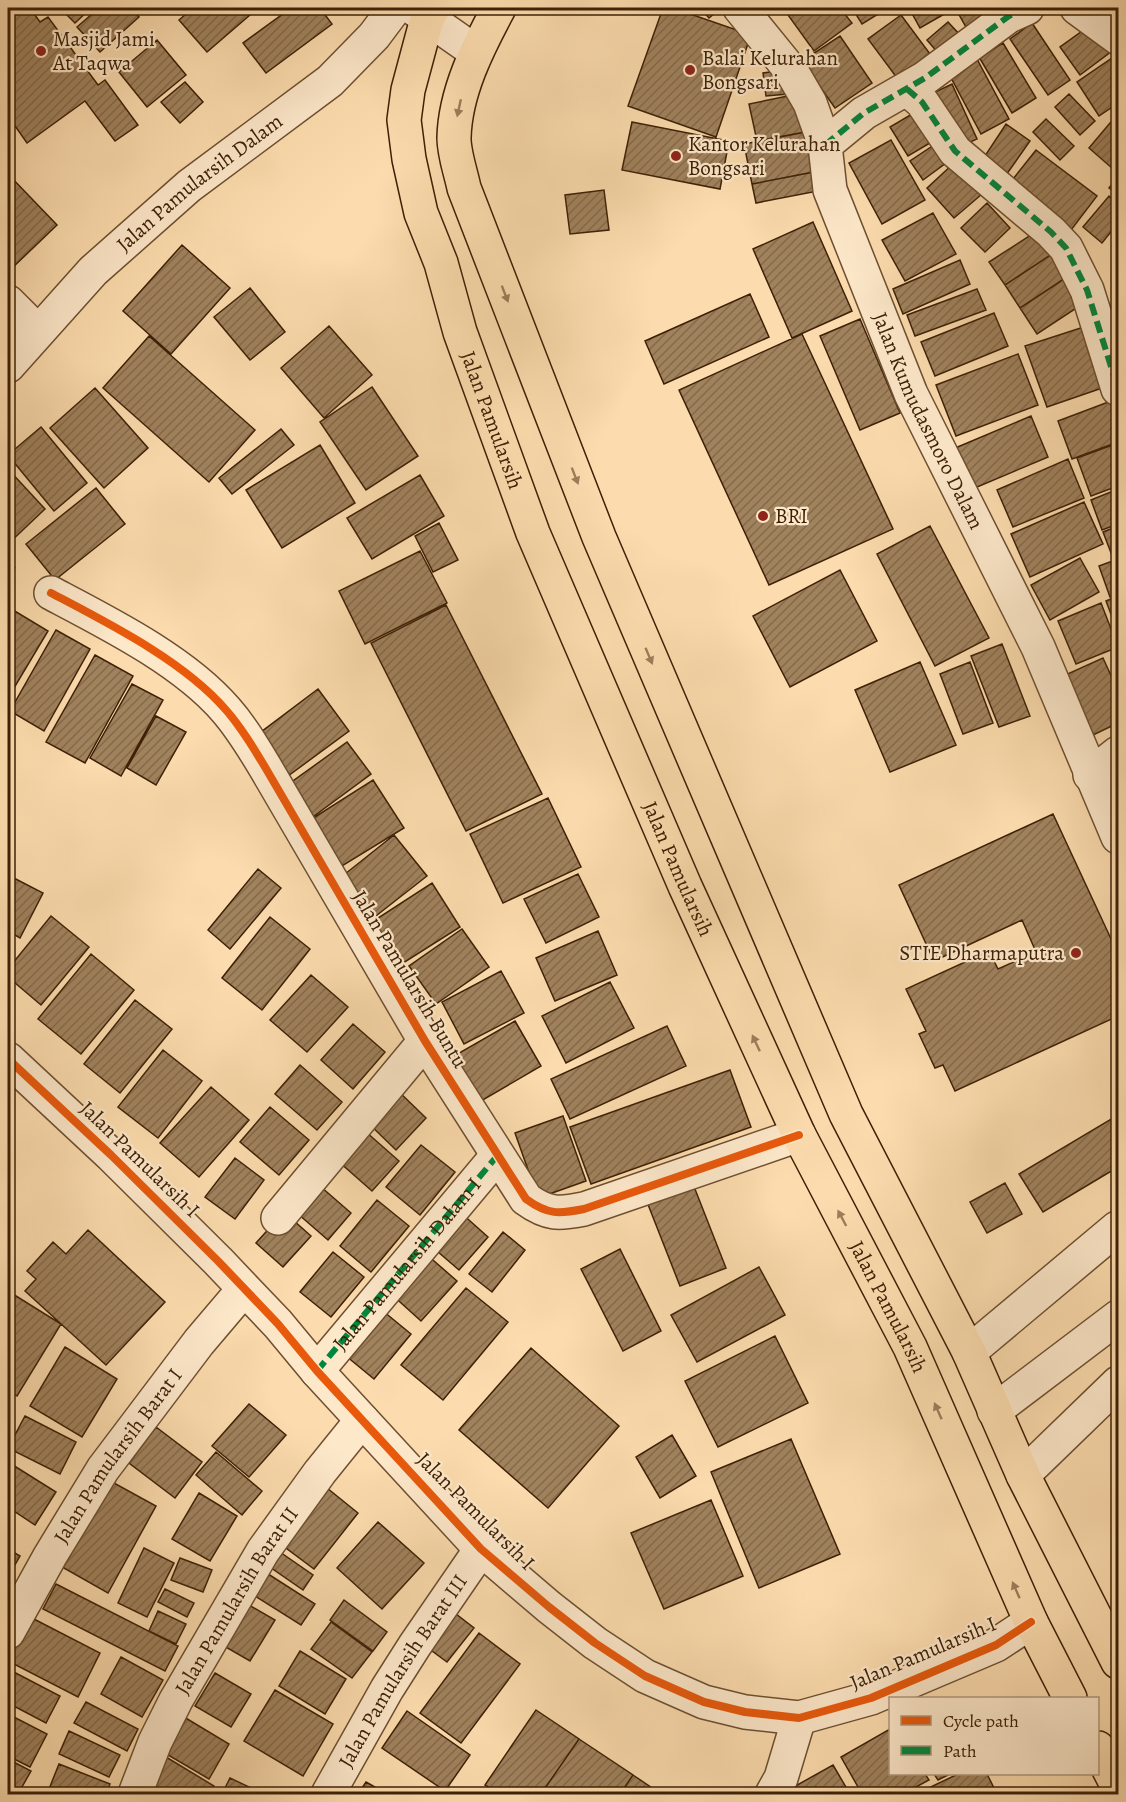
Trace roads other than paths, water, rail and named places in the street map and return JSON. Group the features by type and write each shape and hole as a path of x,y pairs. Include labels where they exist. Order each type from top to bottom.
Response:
{"highway":[{"path":"499,8 476,52 459,105 454,140 464,188 599,537 846,1114 969,1352 1023,1475 1119,1662"},
{"name":"Jalan Pamularsih","path":"424,11 404,120 409,159 422,213 441,263 460,332 533,533 685,886 799,1135 910,1347 1030,1622 1069,1697"},
{"path":"1099,1750 1119,1787"}],"street":[{"name":"Jalan Pamularsih Dalam","path":"8,366 93,271 189,186 330,81 374,36 395,8"},
{"name":"Jalan Kumudasmoro Dalam","path":"740,8 792,72 810,103 825,146 830,190 911,394 1038,647 1090,775 1119,837"},
{"path":"825,146 864,113 907,89 1009,16 1027,8"},
{"path":"1077,8 1118,37"},
{"path":"424,11 476,52"},
{"path":"907,89 922,102 955,151 1051,232 1066,248 1087,290 1119,389"},
{"path":"8,302 38,332"},
{"name":"Jalan Pamularsih Buntu","path":"51,594 128,635 169,662 199,684 225,709 243,731 425,1041 526,1200 549,1212 564,1213 585,1209 799,1135"},
{"path":"1090,775 1119,753"},
{"path":"278,1218 425,1041"},
{"name":"Jalan Pamularsih I","path":"11,1073 173,1215 278,1324 317,1371 481,1549 595,1643 645,1676 704,1702 745,1712 799,1718 871,1698 996,1645 1030,1622"},
{"name":"Jalan Pamularsih Dalam I","path":"317,1371 497,1156"},
{"path":"969,1352 1117,1228"},
{"name":"Jalan Pamularsih Barat I","path":"8,1632 50,1556 103,1469 199,1342 244,1289"},
{"path":"994,1411 1119,1317"},
{"path":"1023,1475 1119,1383"},
{"name":"Jalan Pamularsih Barat II","path":"135,1794 155,1742 176,1700 263,1551 320,1472 362,1420"},
{"name":"Jalan Pamularsih Barat III","path":"328,1794 415,1645 481,1549"},
{"path":"772,1794 781,1778 799,1718"}],"place":[{"name":"Masjid Jami At Taqwa","path":"41,51"},
{"name":"Balai Kelurahan Bongsari","path":"690,70"},
{"name":"Kantor Kelurahan Bongsari","path":"676,156"},
{"name":"BRI","path":"763,516"},
{"name":"STIE Dharmaputra","path":"1076,953"}]}
